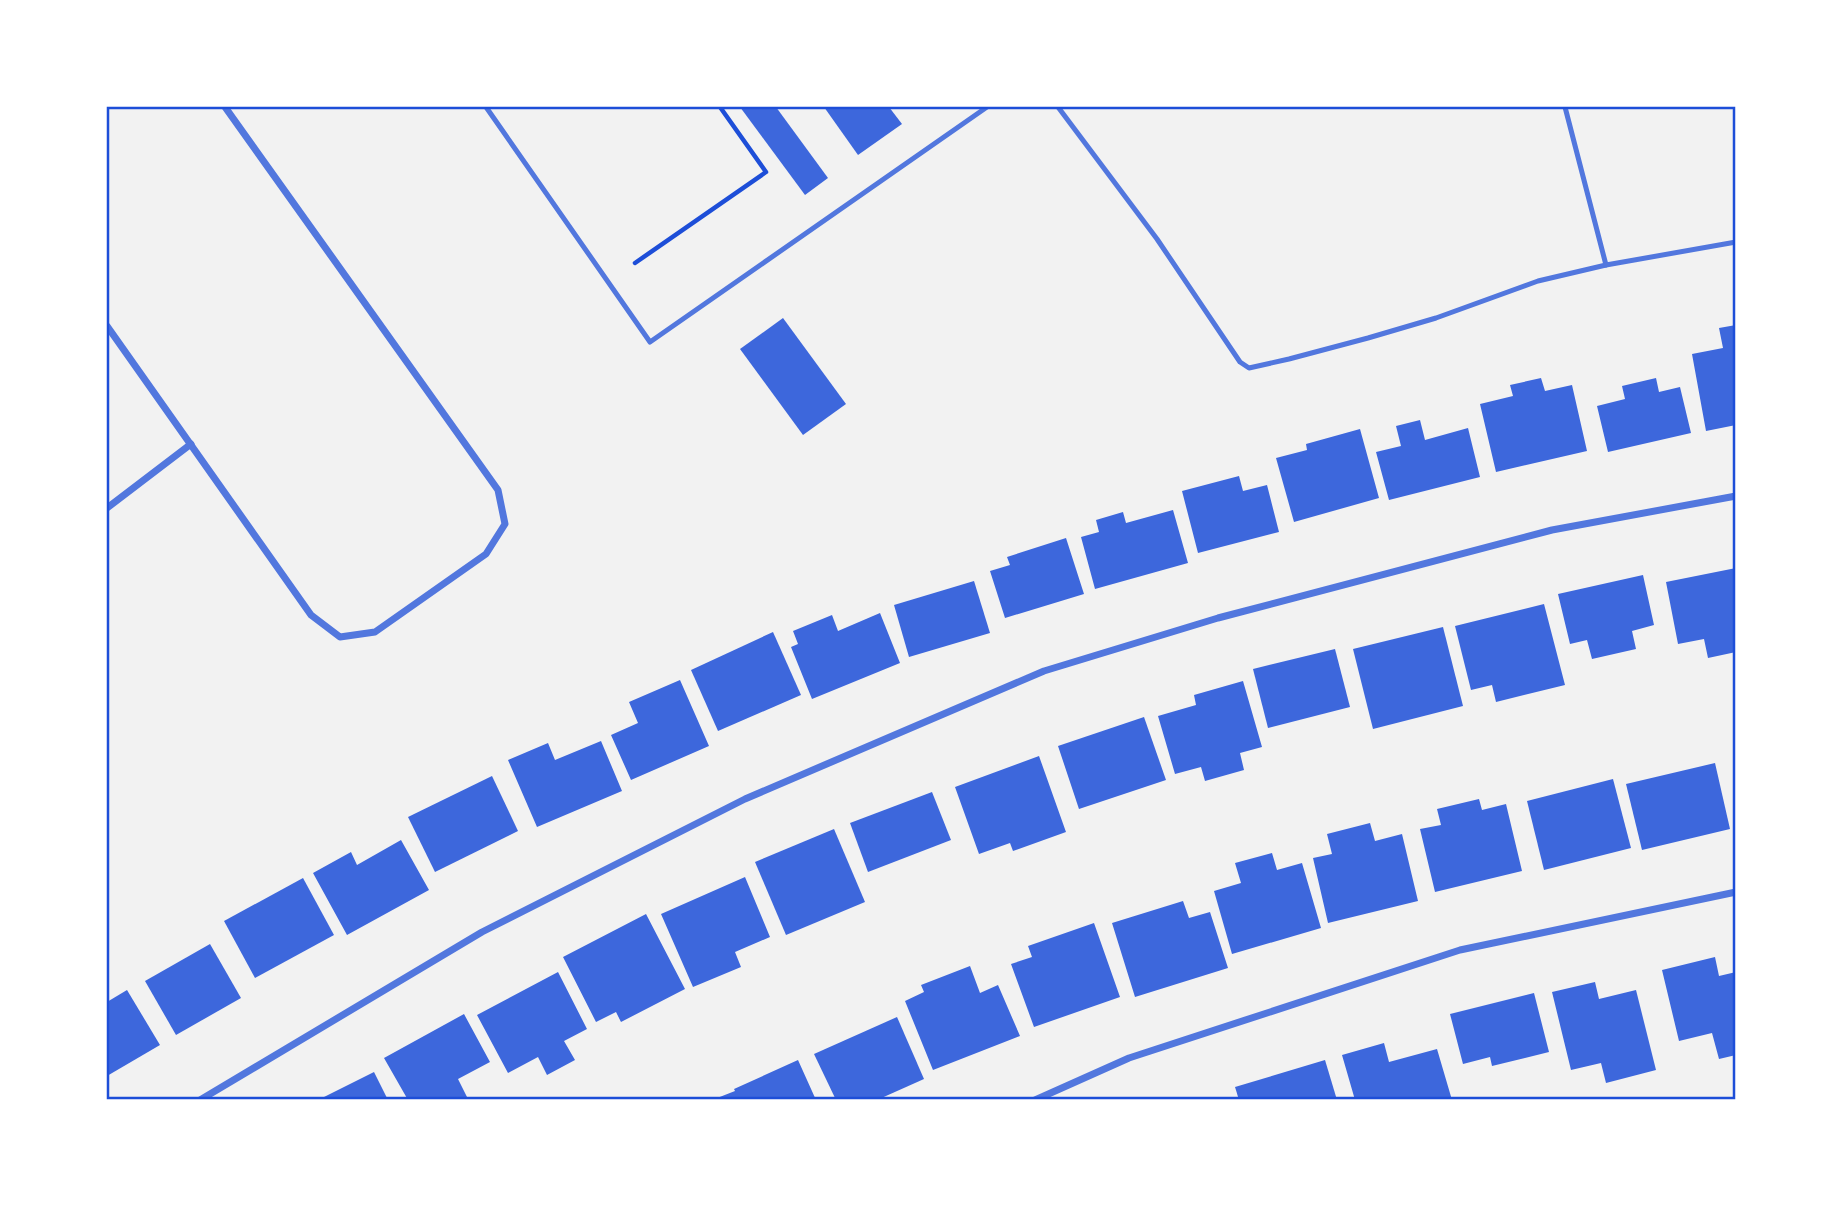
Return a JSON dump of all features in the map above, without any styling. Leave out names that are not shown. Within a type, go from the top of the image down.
[{"type":"street","points":[[107,326],[311,615],[340,637],[375,632],[486,554],[505,524],[498,490],[225,107]]},
{"type":"street","points":[[107,508],[191,444]]},
{"type":"street","points":[[200,1100],[482,932],[745,799],[1044,671],[1218,618],[1552,530],[1736,496]]},
{"type":"street","points":[[1035,1100],[1129,1058],[1460,950],[1736,892]]},
{"type":"lane","points":[[486,107],[650,342],[987,107]]},
{"type":"lane","points":[[1058,107],[1157,239],[1240,362],[1249,368],[1436,318],[1538,281],[1606,265],[1736,242]]},
{"type":"lane","points":[[1565,107],[1606,265]]},
{"type":"path","points":[[635,263],[766,172],[720,107]]},
{"type":"building","points":[[740,107],[776,107],[828,178],[805,195]]},
{"type":"building","points":[[824,107],[889,107],[902,124],[858,155]]},
{"type":"building","points":[[783,318],[846,404],[803,435],[740,349]]},
{"type":"building","points":[[1736,325],[1736,425],[1706,431],[1692,354],[1723,348],[1719,328]]},
{"type":"building","points":[[1541,378],[1545,391],[1572,385],[1587,451],[1496,472],[1480,404],[1513,396],[1510,385]]},
{"type":"building","points":[[1656,378],[1659,392],[1680,387],[1691,433],[1608,452],[1597,406],[1625,399],[1622,386]]},
{"type":"building","points":[[1420,420],[1425,440],[1468,428],[1480,477],[1389,500],[1376,452],[1401,446],[1396,426]]},
{"type":"building","points":[[1360,429],[1379,498],[1294,522],[1276,458],[1307,450],[1306,444]]},
{"type":"building","points":[[1239,476],[1243,491],[1267,485],[1279,532],[1198,553],[1182,491]]},
{"type":"building","points":[[1173,510],[1188,563],[1095,589],[1081,537],[1099,532],[1096,520],[1123,512],[1126,523]]},
{"type":"building","points":[[1066,538],[1084,594],[1005,618],[990,571],[1010,565],[1007,557]]},
{"type":"building","points":[[1736,568],[1736,652],[1708,658],[1704,639],[1678,644],[1666,582]]},
{"type":"building","points":[[1643,575],[1654,625],[1632,631],[1636,649],[1592,659],[1587,640],[1570,644],[1558,594]]},
{"type":"building","points":[[974,581],[990,633],[909,657],[894,605]]},
{"type":"building","points":[[1544,604],[1565,685],[1496,702],[1492,685],[1471,690],[1455,626]]},
{"type":"building","points":[[880,613],[900,663],[812,699],[791,647],[798,644],[793,631],[832,615],[838,631]]},
{"type":"building","points":[[1443,627],[1463,706],[1373,729],[1353,649]]},
{"type":"building","points":[[773,632],[801,695],[718,731],[691,670]]},
{"type":"building","points":[[1335,649],[1350,707],[1268,728],[1253,669]]},
{"type":"building","points":[[680,680],[709,746],[631,780],[611,735],[638,723],[629,702]]},
{"type":"building","points":[[1243,681],[1262,747],[1240,753],[1244,770],[1205,781],[1201,767],[1175,774],[1158,716],[1196,705],[1194,695]]},
{"type":"building","points":[[1144,717],[1166,780],[1079,809],[1058,746]]},
{"type":"building","points":[[601,741],[622,791],[537,827],[508,760],[548,743],[555,760]]},
{"type":"building","points":[[1039,756],[1066,832],[1013,851],[1010,843],[979,854],[955,787]]},
{"type":"building","points":[[1715,763],[1730,829],[1642,850],[1626,784]]},
{"type":"building","points":[[492,776],[518,831],[435,872],[408,817]]},
{"type":"building","points":[[1613,779],[1631,848],[1544,870],[1527,801]]},
{"type":"building","points":[[932,792],[951,840],[868,872],[850,823]]},
{"type":"building","points":[[1479,799],[1482,810],[1506,804],[1522,871],[1435,892],[1420,829],[1441,825],[1437,809]]},
{"type":"building","points":[[1370,823],[1375,841],[1402,834],[1418,901],[1328,923],[1313,858],[1332,854],[1327,834]]},
{"type":"building","points":[[834,829],[865,902],[786,935],[755,862]]},
{"type":"building","points":[[401,840],[429,890],[347,935],[313,873],[351,852],[357,865]]},
{"type":"building","points":[[1272,853],[1277,870],[1302,863],[1321,928],[1232,954],[1214,891],[1241,883],[1235,863]]},
{"type":"building","points":[[745,877],[770,937],[735,952],[741,967],[693,987],[661,914]]},
{"type":"building","points":[[303,878],[334,935],[255,978],[224,921]]},
{"type":"building","points":[[1183,901],[1189,918],[1210,912],[1228,968],[1135,997],[1112,923]]},
{"type":"building","points":[[646,914],[685,989],[621,1022],[616,1012],[596,1022],[563,957]]},
{"type":"building","points":[[1094,923],[1120,997],[1034,1027],[1011,964],[1032,957],[1028,946]]},
{"type":"building","points":[[210,944],[241,998],[176,1035],[145,981]]},
{"type":"building","points":[[1715,957],[1719,976],[1736,972],[1736,1055],[1719,1059],[1712,1033],[1679,1041],[1662,970]]},
{"type":"building","points":[[970,966],[980,993],[998,985],[1020,1036],[933,1070],[905,1001],[924,992],[921,985]]},
{"type":"building","points":[[558,972],[587,1029],[564,1041],[575,1060],[547,1075],[538,1057],[508,1073],[477,1015]]},
{"type":"building","points":[[1595,982],[1599,999],[1636,990],[1656,1070],[1606,1083],[1601,1063],[1571,1070],[1552,992]]},
{"type":"building","points":[[127,990],[160,1045],[107,1076],[107,1002]]},
{"type":"building","points":[[1534,993],[1549,1052],[1492,1066],[1490,1057],[1463,1064],[1450,1014]]},
{"type":"building","points":[[464,1014],[490,1062],[458,1079],[467,1097],[462,1100],[408,1100],[384,1058]]},
{"type":"building","points":[[897,1017],[924,1079],[877,1100],[836,1100],[814,1054]]},
{"type":"building","points":[[1384,1043],[1389,1062],[1437,1049],[1452,1100],[1355,1100],[1342,1055]]},
{"type":"building","points":[[798,1060],[816,1100],[712,1100],[735,1091],[734,1089]]},
{"type":"building","points":[[1325,1060],[1337,1100],[1239,1100],[1235,1087]]},
{"type":"building","points":[[374,1072],[388,1100],[318,1100]]}]
